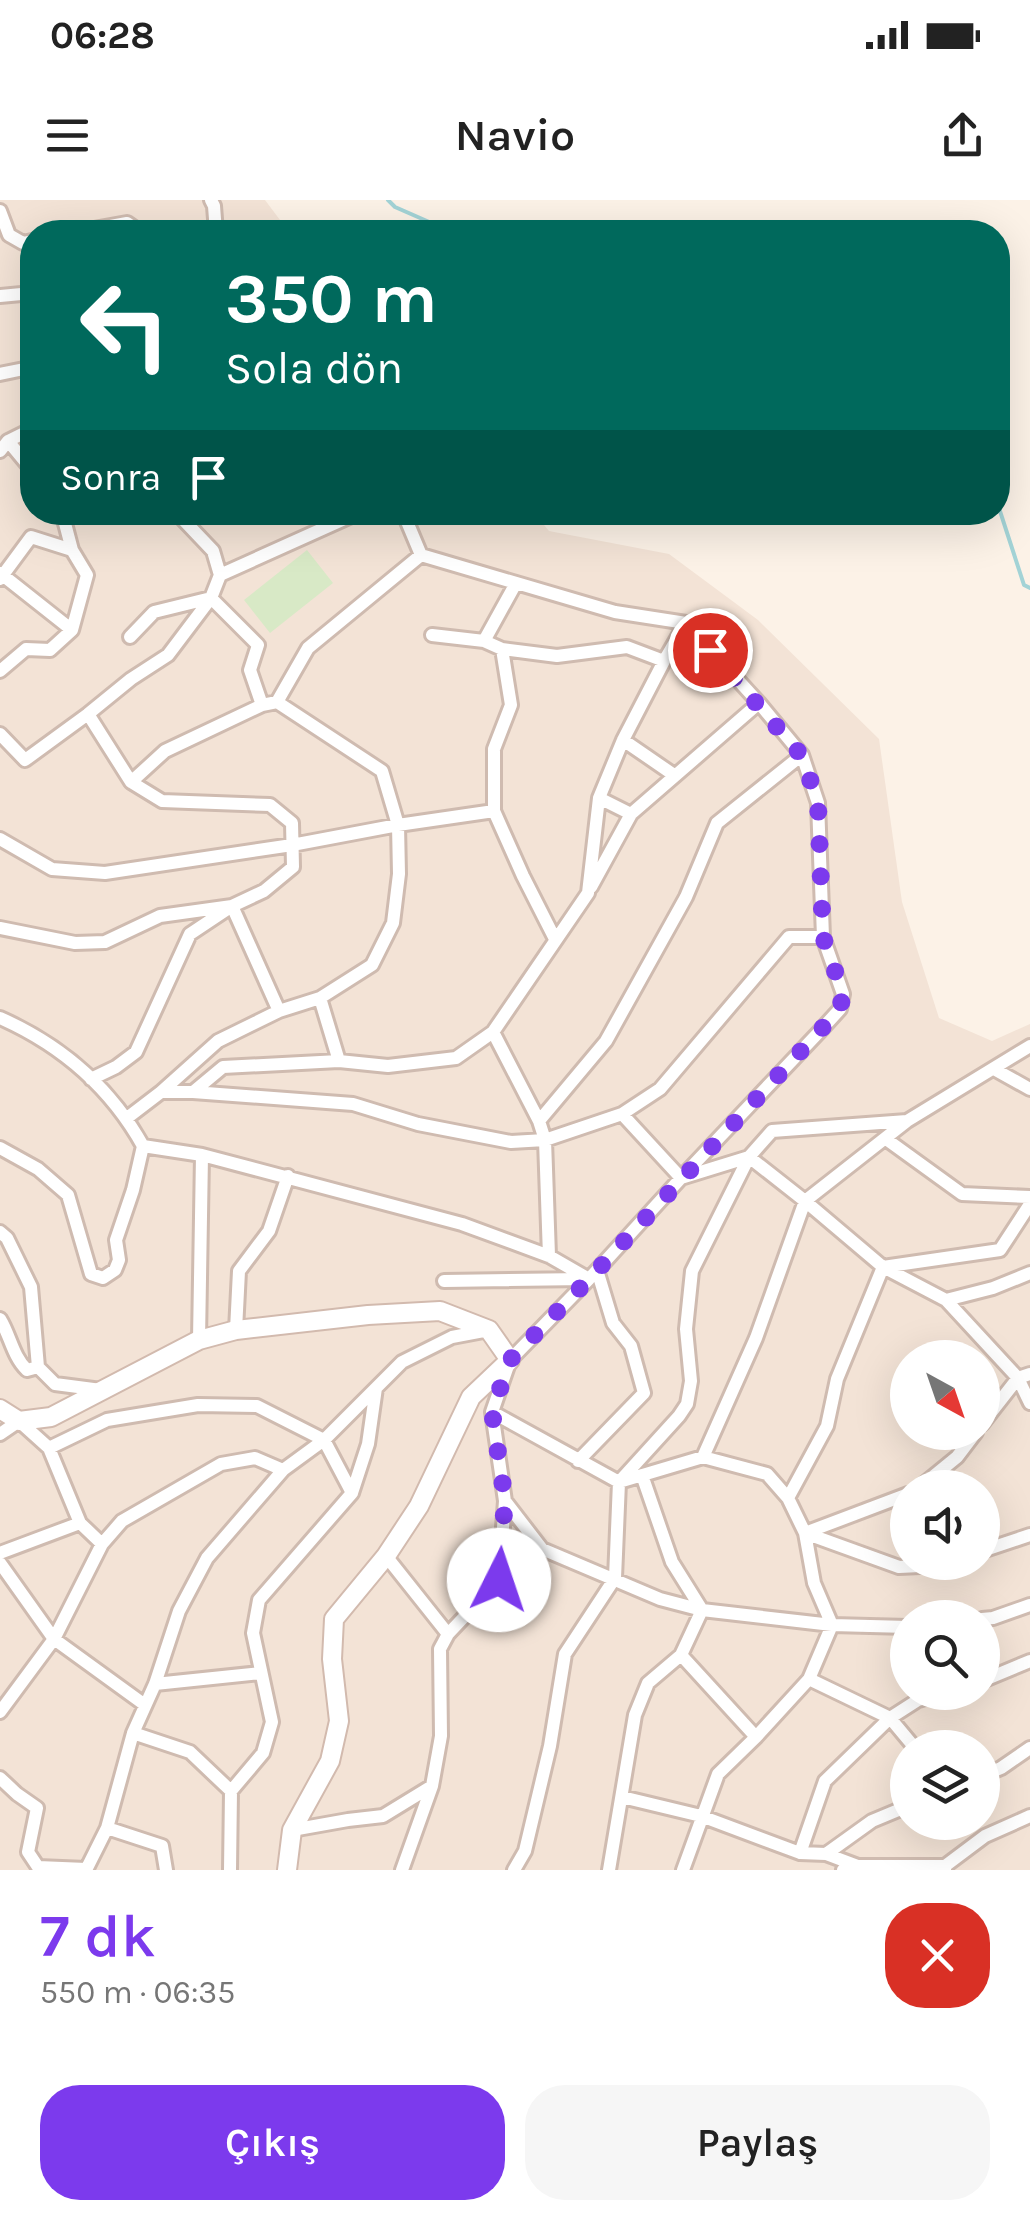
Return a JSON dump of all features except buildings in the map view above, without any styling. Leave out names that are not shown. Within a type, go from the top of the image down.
[{"type":"street","points":[[0,211],[9,235],[20,242]]},
{"type":"street","points":[[0,671],[26,649],[50,650],[72,630],[87,575],[72,550],[65,525]]},
{"type":"street","points":[[0,734],[25,760],[131,679],[168,656],[211,598],[220,575],[213,551],[188,525]]},
{"type":"street","points":[[220,575],[331,525]]},
{"type":"street","points":[[287,1870],[292,1830],[330,1761],[340,1722],[332,1660],[334,1620],[386,1556],[419,1506],[471,1397],[593,1275],[840,1009],[843,994],[823,937],[818,803],[802,756],[686,624],[616,612],[421,554],[409,525]]},
{"type":"street","points":[[72,550],[31,538],[1,576],[72,630]]},
{"type":"street","points":[[277,702],[308,648],[421,554]]},
{"type":"street","points":[[484,641],[516,583]]},
{"type":"street","points":[[130,638],[154,612],[211,598]]},
{"type":"street","points":[[211,598],[258,645],[250,670],[262,705]]},
{"type":"street","points":[[588,893],[599,798],[664,660],[686,624]]},
{"type":"street","points":[[432,636],[484,641],[502,649],[557,656],[628,647],[664,660]]},
{"type":"street","points":[[502,649],[512,705],[494,749],[494,811],[555,939]]},
{"type":"street","points":[[127,1118],[218,1041],[279,1011],[320,998],[372,965],[393,923],[399,874],[398,825],[382,771],[277,702],[262,705],[166,751],[131,782]]},
{"type":"street","points":[[193,1092],[223,1067],[339,1061],[388,1066],[456,1058],[493,1032],[588,893],[631,814],[758,703]]},
{"type":"street","points":[[88,714],[131,782],[162,801],[270,804],[292,822],[293,866],[264,891],[232,906],[190,934],[136,1052],[90,1079]]},
{"type":"street","points":[[624,740],[674,774]]},
{"type":"street","points":[[539,1121],[606,1041],[686,897],[716,823],[802,756]]},
{"type":"street","points":[[599,798],[631,814]]},
{"type":"street","points":[[0,838],[52,869],[105,872],[494,811]]},
{"type":"street","points":[[0,928],[75,943],[105,942],[160,916],[232,906]]},
{"type":"street","points":[[232,906],[279,1011]]},
{"type":"street","points":[[160,1092],[353,1104],[418,1124],[511,1142],[544,1140],[622,1114],[660,1088],[789,938],[823,937]]},
{"type":"street","points":[[320,998],[339,1061]]},
{"type":"street","points":[[0,1018],[63,1053],[127,1118],[143,1146],[116,1240],[115,1270],[103,1278],[91,1274],[68,1195],[38,1169],[0,1148]]},
{"type":"street","points":[[493,1032],[539,1121],[544,1140],[550,1256]]},
{"type":"street","points":[[703,1457],[756,1338],[806,1201],[908,1120],[1030,1046]]},
{"type":"street","points":[[994,1070],[1030,1090]]},
{"type":"street","points":[[622,1114],[681,1178]]},
{"type":"street","points":[[514,1870],[525,1850],[550,1746],[565,1654],[615,1578],[619,1482],[687,1404],[690,1381],[686,1329],[692,1271],[750,1158],[772,1130],[908,1120]]},
{"type":"street","points":[[883,1267],[1000,1250],[1030,1201],[962,1194],[886,1139]]},
{"type":"street","points":[[143,1146],[202,1155],[288,1176],[462,1224],[593,1275],[613,1323],[631,1346],[644,1393],[578,1461]]},
{"type":"street","points":[[199,1340],[202,1155]]},
{"type":"street","points":[[681,1178],[750,1158]]},
{"type":"street","points":[[750,1158],[883,1267],[946,1300],[1024,1376],[1030,1403]]},
{"type":"street","points":[[236,1330],[239,1271],[269,1232],[288,1176]]},
{"type":"street","points":[[0,1232],[7,1238],[30,1287],[38,1367],[54,1384],[101,1390]]},
{"type":"street","points":[[788,1498],[826,1426],[836,1379],[883,1267]]},
{"type":"street","points":[[946,1300],[1030,1273]]},
{"type":"street","points":[[444,1282],[593,1275]]},
{"type":"street","points":[[0,1434],[19,1421],[50,1417],[199,1340],[236,1330],[440,1311],[489,1330],[510,1360]]},
{"type":"street","points":[[0,1319],[20,1364],[27,1370],[38,1367]]},
{"type":"street","points":[[0,1778],[37,1808],[28,1852],[38,1868],[86,1869],[107,1828],[133,1733],[178,1611],[207,1558],[283,1470],[324,1440],[402,1362],[452,1337],[489,1330]]},
{"type":"street","points":[[402,1870],[432,1786],[441,1736],[440,1649],[448,1634],[499,1580],[505,1500],[492,1412],[510,1360]]},
{"type":"street","points":[[1000,1403],[1024,1376]]},
{"type":"street","points":[[230,1870],[230,1791],[263,1753],[272,1722],[253,1633],[259,1600],[352,1493],[368,1444],[376,1388]]},
{"type":"street","points":[[49,1448],[107,1420],[198,1405],[257,1406],[324,1440],[352,1493]]},
{"type":"street","points":[[0,1408],[49,1448],[80,1522],[102,1544]]},
{"type":"street","points":[[492,1412],[619,1482],[703,1457],[767,1474],[788,1498],[806,1532],[814,1583],[832,1624],[809,1679],[718,1774],[683,1870]]},
{"type":"street","points":[[941,1470],[962,1450]]},
{"type":"street","points":[[2,1706],[54,1639],[102,1544],[122,1522],[221,1464],[255,1458],[283,1470]]},
{"type":"street","points":[[642,1475],[672,1562],[702,1610]]},
{"type":"street","points":[[505,1500],[542,1549],[660,1599],[702,1610],[890,1626]]},
{"type":"street","points":[[806,1532],[890,1501]]},
{"type":"street","points":[[0,1553],[80,1522]]},
{"type":"street","points":[[806,1532],[890,1564]]},
{"type":"street","points":[[1000,1545],[1030,1535]]},
{"type":"street","points":[[386,1556],[448,1634]]},
{"type":"street","points":[[0,1564],[54,1639],[145,1706]]},
{"type":"street","points":[[1000,1613],[1030,1604]]},
{"type":"street","points":[[609,1870],[635,1715],[648,1684],[680,1656],[702,1610]]},
{"type":"street","points":[[680,1656],[756,1737]]},
{"type":"street","points":[[1000,1674],[1030,1661]]},
{"type":"street","points":[[154,1684],[260,1673]]},
{"type":"street","points":[[809,1679],[890,1718],[900,1730]]},
{"type":"street","points":[[800,1853],[825,1781],[902,1710]]},
{"type":"street","points":[[133,1733],[190,1752],[230,1791]]},
{"type":"street","points":[[1000,1768],[1030,1748]]},
{"type":"street","points":[[292,1830],[384,1816],[432,1786]]},
{"type":"street","points":[[622,1796],[701,1816],[800,1853],[826,1854],[857,1868]]},
{"type":"street","points":[[826,1854],[872,1821],[890,1814]]},
{"type":"street","points":[[1000,1829],[1030,1816]]},
{"type":"street","points":[[107,1828],[162,1846],[166,1870]]},
{"type":"street","points":[[843,1870],[945,1868],[980,1840]]},
{"type":"shaded area","points":[[0,200],[265,200],[280,220],[20,220],[20,525],[544,525],[549,531],[669,554],[758,620],[879,739],[902,902],[939,1018],[992,1041],[1030,1024],[1030,1870],[0,1870]]},
{"type":"green space","points":[[307,550],[333,583],[270,633],[244,600]]},
{"type":"waterway","points":[[388,200],[425,220]]},
{"type":"waterway","points":[[1004,525],[1024,585],[1030,588]]},
{"type":"route","points":[[499,1580],[505,1500],[492,1412],[510,1360],[840,1009],[843,994],[823,937],[818,803],[802,756],[710,650]]}]
